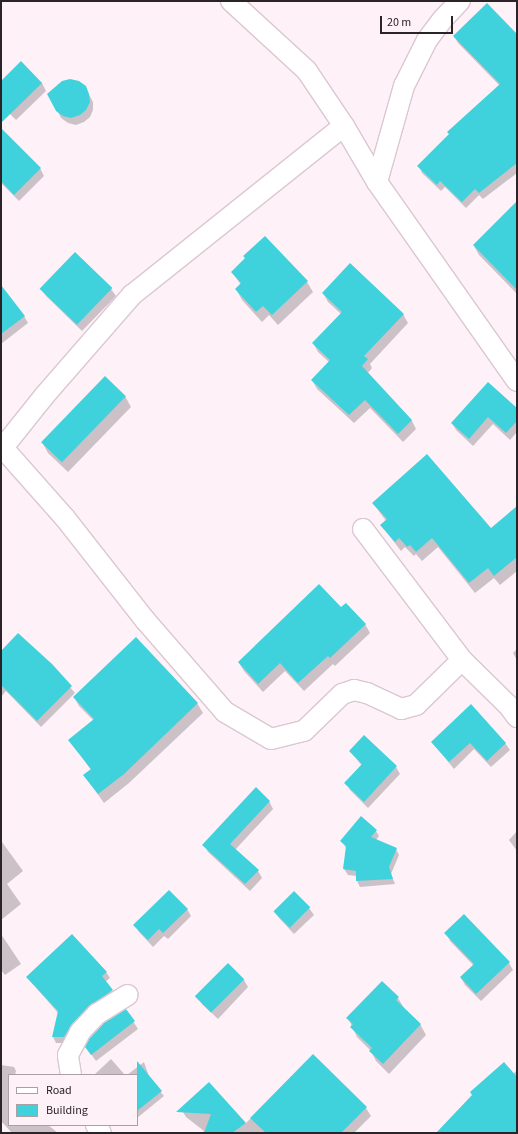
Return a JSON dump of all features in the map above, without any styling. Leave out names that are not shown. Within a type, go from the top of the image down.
[{"type":"street","points":[[231,1],[307,72],[344,126],[377,182],[517,381]]},
{"type":"street","points":[[377,182],[404,86],[427,40],[443,19],[460,1]]},
{"type":"street","points":[[344,126],[132,295],[45,395],[2,449],[65,518],[145,620],[225,712],[271,739],[304,731],[342,694],[354,690],[367,693],[401,709],[416,705],[462,660]]},
{"type":"street","points":[[363,529],[462,660],[508,705],[517,717]]},
{"type":"street","points":[[71,1074],[68,1054],[80,1032],[96,1014],[127,994]]},
{"type":"building","points":[[487,3],[517,34],[517,163],[479,193],[475,189],[462,202],[440,181],[437,185],[417,166],[449,134],[447,132],[500,84],[453,36]]},
{"type":"building","points":[[21,61],[42,83],[1,123],[1,81]]},
{"type":"building","points":[[70,79],[79,81],[86,86],[90,102],[86,110],[80,115],[71,118],[63,116],[56,111],[47,94],[62,81]]},
{"type":"building","points":[[1,128],[41,168],[14,195],[1,181]]},
{"type":"building","points":[[517,201],[517,290],[473,245]]},
{"type":"building","points":[[265,236],[308,281],[272,315],[263,306],[256,312],[235,289],[241,283],[231,272],[245,258],[243,256]]},
{"type":"building","points":[[75,252],[112,288],[77,325],[40,289]]},
{"type":"building","points":[[350,263],[404,314],[364,356],[368,359],[362,366],[412,420],[398,434],[365,400],[349,415],[311,380],[330,360],[312,343],[342,312],[322,293]]},
{"type":"building","points":[[1,285],[25,316],[1,334]]},
{"type":"building","points":[[105,376],[126,396],[62,462],[41,442]]},
{"type":"building","points":[[488,382],[517,408],[517,421],[506,433],[488,417],[469,439],[451,423]]},
{"type":"building","points":[[427,454],[491,528],[517,506],[517,557],[494,576],[488,568],[469,583],[432,538],[416,552],[410,545],[407,547],[399,538],[395,542],[380,525],[387,519],[372,503]]},
{"type":"building","points":[[319,584],[341,607],[346,603],[366,624],[330,658],[328,656],[298,683],[280,663],[258,684],[238,662]]},
{"type":"building","points":[[18,633],[52,664],[72,686],[37,721],[1,685],[1,651]]},
{"type":"building","points":[[136,637],[198,703],[124,774],[98,794],[83,775],[91,769],[68,740],[94,719],[73,697]]},
{"type":"building","points":[[471,704],[506,743],[487,761],[470,743],[449,762],[431,742]]},
{"type":"building","points":[[364,735],[397,766],[364,802],[344,783],[362,764],[349,751]]},
{"type":"building","points":[[256,787],[270,801],[230,844],[259,870],[245,884],[202,845]]},
{"type":"building","points":[[361,816],[377,830],[371,837],[397,848],[389,867],[393,879],[356,881],[356,871],[343,869],[346,846],[340,841]]},
{"type":"building","points":[[169,890],[188,909],[163,933],[159,929],[148,940],[133,925]]},
{"type":"building","points":[[294,891],[310,907],[290,928],[273,912]]},
{"type":"building","points":[[464,914],[510,962],[476,994],[460,977],[474,964],[444,933]]},
{"type":"building","points":[[72,934],[107,972],[102,976],[113,990],[89,1006],[72,1024],[64,1037],[52,1037],[58,1011],[26,977]]},
{"type":"building","points":[[228,963],[244,979],[211,1012],[195,996]]},
{"type":"building","points":[[382,981],[399,997],[396,1000],[421,1024],[383,1064],[369,1051],[372,1048],[350,1027],[353,1024],[346,1018]]},
{"type":"building","points":[[126,1009],[135,1021],[91,1055],[85,1047],[89,1039],[104,1023]]},
{"type":"building","points":[[313,1054],[367,1107],[341,1133],[266,1133],[250,1118]]},
{"type":"building","points":[[137,1061],[162,1091],[138,1110],[138,1074]]},
{"type":"building","points":[[504,1062],[517,1077],[517,1133],[436,1133],[472,1095],[470,1092]]},
{"type":"building","points":[[209,1082],[246,1123],[232,1133],[204,1133],[211,1114],[176,1112]]}]
